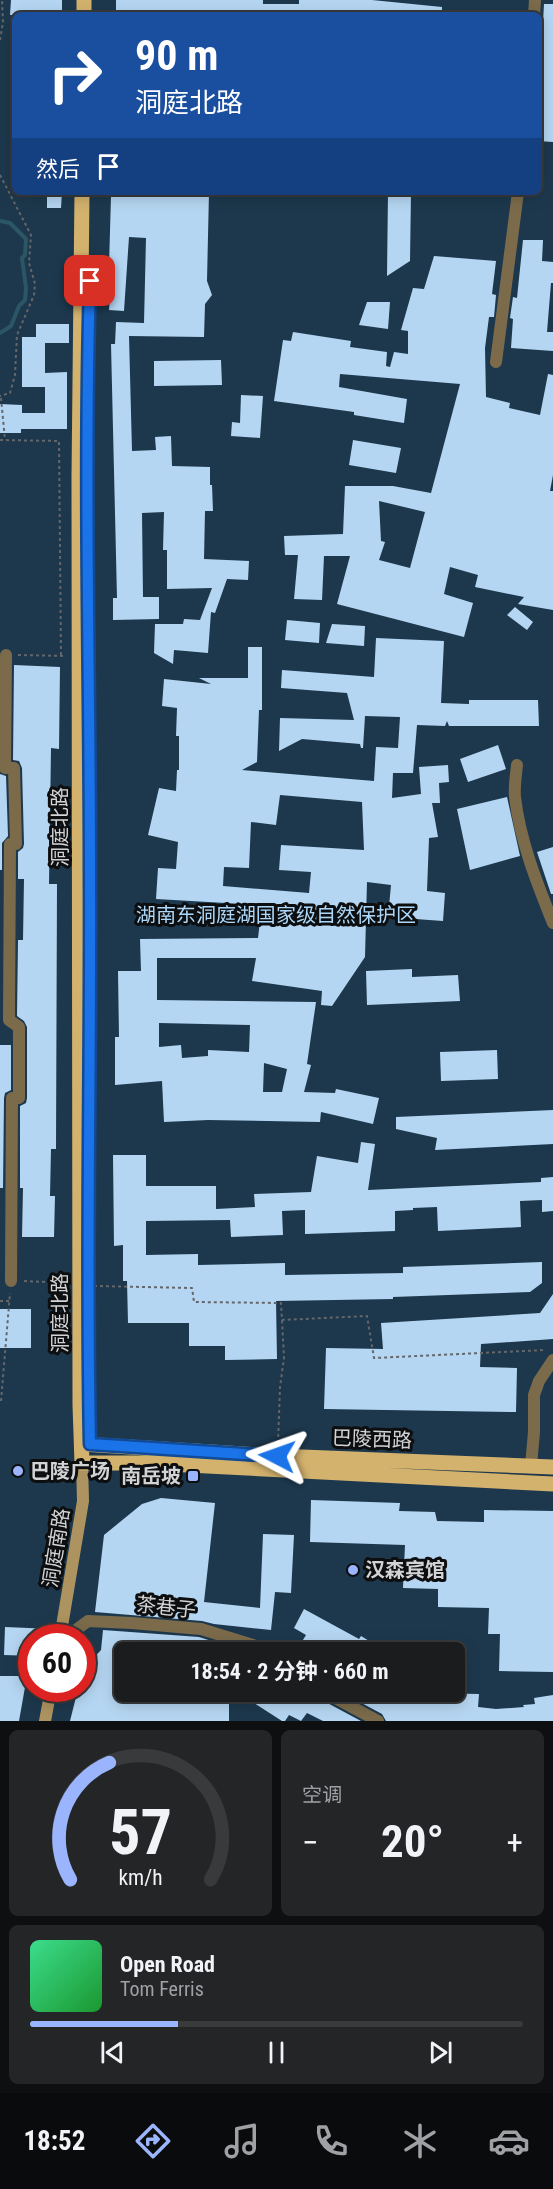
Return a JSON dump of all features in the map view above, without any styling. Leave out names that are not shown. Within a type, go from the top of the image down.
[{"type":"main road","name":"洞庭北路","points":[[82,195],[79,465],[86,1462]]},
{"type":"main road","name":"洞庭北路","points":[[85,1285],[90,858],[87,478],[92,195]]},
{"type":"main road","name":"巴陵西路","points":[[86,1444],[277,1456],[553,1467]]},
{"type":"main road","name":"巴陵西路","points":[[86,1462],[149,1463],[553,1484]]},
{"type":"main road","name":"洞庭南路","points":[[62,1624],[83,1501],[86,1462]]},
{"type":"main road","points":[[45,1721],[49,1702]]},
{"type":"street","points":[[496,362],[519,195]]},
{"type":"street","points":[[6,655],[5,768],[14,768],[16,844],[10,844],[9,1020],[19,1027],[19,1098],[12,1098],[11,1281]]},
{"type":"street","points":[[517,765],[515,796],[522,830],[531,867],[553,923]]},
{"type":"street","points":[[531,1466],[534,1395],[539,1381],[553,1360]]},
{"type":"street","name":"茶巷子","points":[[84,1624],[88,1621],[201,1629],[243,1642]]},
{"type":"street","points":[[343,1702],[378,1721]]},
{"type":"path","points":[[0,40],[3,22],[2,0]]},
{"type":"path","points":[[0,175],[31,235],[29,263],[34,284],[34,295],[17,335],[15,375],[10,393],[1,396],[5,440]]},
{"type":"path","points":[[0,440],[59,441],[61,656]]},
{"type":"path","points":[[6,655],[80,656]]},
{"type":"path","points":[[1,1401],[11,1281],[192,1288],[194,1302],[281,1303],[284,1358],[280,1387],[277,1456]]},
{"type":"path","points":[[0,1301],[10,1301]]},
{"type":"path","points":[[282,1320],[367,1316],[374,1358],[553,1350]]},
{"type":"green space","name":"湖南东洞庭湖国家级自然保护区","points":[[0,0],[553,0],[553,1721],[0,1721]]},
{"type":"building","points":[[11,0],[62,0],[62,12],[12,12],[10,15]]},
{"type":"building","points":[[116,0],[263,0],[263,4],[299,4],[299,0],[372,0],[442,7],[442,12],[116,12]]},
{"type":"building","points":[[544,4],[553,4],[553,142],[542,141]]},
{"type":"building","points":[[47,195],[62,195],[61,208],[47,208]]},
{"type":"building","points":[[146,195],[209,195],[207,281],[212,295],[205,304],[204,337],[129,336],[132,451],[156,450],[155,437],[171,436],[172,466],[210,467],[213,511],[205,511],[204,559],[249,561],[248,580],[227,579],[215,613],[211,612],[208,653],[174,650],[173,664],[154,653],[155,624],[183,624],[184,619],[200,620],[212,588],[167,589],[167,550],[163,550],[164,512],[142,513],[143,597],[159,597],[159,619],[113,620],[113,598],[117,598],[111,344],[115,344],[116,322],[144,323],[146,238],[129,237],[124,311],[109,310],[112,267],[109,267],[111,196],[146,197]]},
{"type":"building","points":[[388,195],[411,195],[410,261],[387,276]]},
{"type":"building","points":[[523,240],[543,240],[542,261],[553,262],[547,332],[553,332],[553,351],[511,348],[513,319],[510,318],[513,297],[517,298]]},
{"type":"building","points":[[434,256],[496,261],[492,294],[496,295],[494,317],[489,317],[485,348],[486,397],[510,403],[509,408],[540,415],[548,374],[553,375],[553,475],[550,491],[553,491],[553,610],[518,604],[524,597],[475,587],[478,575],[450,567],[444,594],[473,603],[464,637],[337,604],[350,556],[324,556],[322,600],[294,599],[298,555],[285,555],[284,536],[343,534],[345,486],[393,486],[431,493],[460,384],[340,374],[339,387],[407,399],[404,423],[354,415],[354,412],[274,401],[283,340],[291,341],[293,332],[351,341],[350,347],[387,352],[386,366],[390,367],[394,352],[408,354],[408,331],[401,330],[413,288],[424,289]],"holes":[[[379,501],[425,512],[410,568],[379,560],[385,542],[381,541]]]},
{"type":"building","points":[[367,302],[390,302],[388,329],[359,325]]},
{"type":"building","points":[[36,324],[69,324],[69,343],[45,343],[45,373],[67,372],[67,429],[21,429],[21,433],[0,433],[0,404],[22,405],[22,413],[45,413],[45,387],[22,387],[22,337],[36,337]]},
{"type":"building","points":[[221,360],[222,385],[154,386],[154,361]]},
{"type":"building","points":[[241,395],[263,396],[260,438],[231,436],[232,422],[240,423]]},
{"type":"building","points":[[353,440],[401,448],[396,473],[349,465]]},
{"type":"building","points":[[515,607],[533,622],[527,630],[507,615]]},
{"type":"building","points":[[287,620],[320,623],[319,643],[285,640]]},
{"type":"building","points":[[332,624],[365,626],[364,646],[326,643]]},
{"type":"building","points":[[376,638],[444,641],[441,703],[469,704],[469,700],[538,700],[539,726],[449,726],[447,721],[445,726],[417,725],[413,773],[393,773],[392,798],[421,794],[419,767],[448,765],[449,782],[439,783],[440,803],[432,803],[438,837],[429,838],[427,891],[445,893],[443,921],[388,917],[391,885],[367,882],[365,957],[332,1006],[321,1005],[322,991],[252,981],[256,958],[157,958],[157,1000],[316,1002],[307,1064],[311,1065],[304,1092],[335,1093],[336,1089],[379,1098],[373,1124],[321,1112],[320,1122],[208,1120],[164,1122],[162,1081],[115,1085],[115,1037],[119,1037],[118,971],[141,971],[140,939],[258,938],[262,905],[156,899],[158,868],[176,869],[178,842],[148,835],[159,788],[176,791],[177,770],[179,770],[179,736],[176,736],[177,708],[162,706],[164,679],[211,684],[199,678],[248,678],[248,647],[262,647],[262,710],[259,710],[257,762],[242,770],[374,781],[376,747],[398,748],[400,717],[365,716],[363,748],[360,744],[302,739],[279,751],[280,718],[354,720],[347,693],[281,688],[282,670],[374,677]],"holes":[[[280,795],[362,802],[364,850],[281,845],[279,870],[311,872],[309,893],[223,886],[224,867],[249,868],[251,822],[276,825]],[[159,1023],[250,1025],[249,1052],[208,1050],[208,1056],[182,1058],[181,1045],[159,1047]],[[264,1063],[287,1069],[282,1092],[263,1092]]]},
{"type":"building","points":[[14,665],[60,667],[59,749],[51,748],[49,884],[57,884],[56,1149],[51,1149],[50,1196],[55,1196],[54,1237],[22,1237],[20,1106],[26,1103],[27,1098],[27,1027],[24,1021],[17,1016],[18,940],[23,940],[24,879],[18,879],[18,852],[24,844],[22,768],[19,761],[13,760]]},
{"type":"building","points":[[498,745],[506,769],[468,782],[460,759]]},
{"type":"building","points":[[0,774],[6,776],[8,836],[2,843],[2,870],[0,870]]},
{"type":"building","points":[[507,797],[520,856],[470,870],[457,809]]},
{"type":"building","points":[[553,847],[553,894],[551,894],[537,852]]},
{"type":"building","points":[[412,969],[412,977],[458,975],[460,1001],[367,1005],[366,971]]},
{"type":"building","points":[[0,1045],[11,1045],[11,1090],[5,1093],[4,1098],[3,1188],[0,1188]]},
{"type":"building","points":[[497,1050],[498,1079],[441,1081],[440,1052]]},
{"type":"building","points":[[553,1110],[553,1144],[435,1150],[437,1138],[396,1129],[396,1117]]},
{"type":"building","points":[[361,1142],[375,1144],[368,1190],[541,1182],[541,1178],[553,1177],[553,1211],[542,1212],[542,1200],[520,1201],[521,1227],[438,1231],[437,1207],[413,1208],[413,1210],[395,1211],[395,1231],[305,1234],[305,1210],[282,1211],[283,1235],[231,1237],[230,1220],[146,1221],[146,1255],[198,1254],[198,1265],[285,1263],[285,1275],[403,1273],[403,1267],[542,1262],[542,1283],[530,1292],[393,1297],[393,1299],[276,1301],[277,1359],[225,1360],[225,1346],[189,1346],[189,1323],[128,1323],[127,1281],[123,1281],[123,1245],[114,1246],[113,1155],[146,1155],[146,1186],[216,1186],[216,1209],[255,1207],[254,1194],[311,1192],[317,1156],[358,1163]]},
{"type":"building","points":[[553,1294],[553,1339],[481,1344],[480,1367],[517,1368],[516,1412],[324,1409],[326,1348],[383,1349],[381,1323],[540,1313]]},
{"type":"building","points":[[0,1309],[31,1309],[31,1348],[0,1348]]},
{"type":"building","points":[[161,1498],[215,1503],[204,1602],[260,1608],[263,1534],[294,1535],[291,1593],[275,1592],[271,1630],[202,1621],[95,1612],[104,1535],[142,1504]]},
{"type":"building","points":[[311,1500],[400,1503],[399,1511],[435,1512],[437,1521],[484,1522],[484,1510],[553,1511],[553,1672],[499,1671],[500,1634],[488,1634],[489,1608],[438,1607],[438,1589],[403,1588],[405,1545],[310,1542]]},
{"type":"building","points":[[304,1609],[359,1639],[361,1636],[371,1642],[302,1642],[306,1635],[294,1628]]},
{"type":"building","points":[[5,1627],[18,1628],[18,1656],[4,1655]]},
{"type":"building","points":[[103,1630],[199,1637],[215,1642],[114,1642],[114,1702],[229,1702],[229,1721],[70,1721],[75,1702],[96,1702],[96,1655],[101,1650]]},
{"type":"building","points":[[0,1676],[18,1676],[18,1702],[22,1702],[19,1721],[0,1721]]},
{"type":"building","points":[[465,1694],[479,1694],[478,1707],[496,1709],[524,1707],[523,1705],[535,1704],[534,1698],[553,1695],[553,1721],[386,1721],[382,1714],[360,1702],[465,1702]]},
{"type":"building","points":[[253,1702],[326,1702],[361,1721],[323,1721],[307,1713],[301,1721],[289,1715],[285,1721]]},
{"type":"waterway","points":[[0,221],[10,223],[26,239],[25,255],[22,258],[26,288],[25,300],[19,306],[11,326],[0,333]]},
{"type":"place","name":"巴陵广场","points":[[18,1471]]},
{"type":"place","name":"南岳坡","points":[[193,1476]]},
{"type":"place","name":"汉森宾馆","points":[[353,1570]]},
{"type":"route","points":[[90,281],[87,478],[90,1444],[277,1456]]}]
